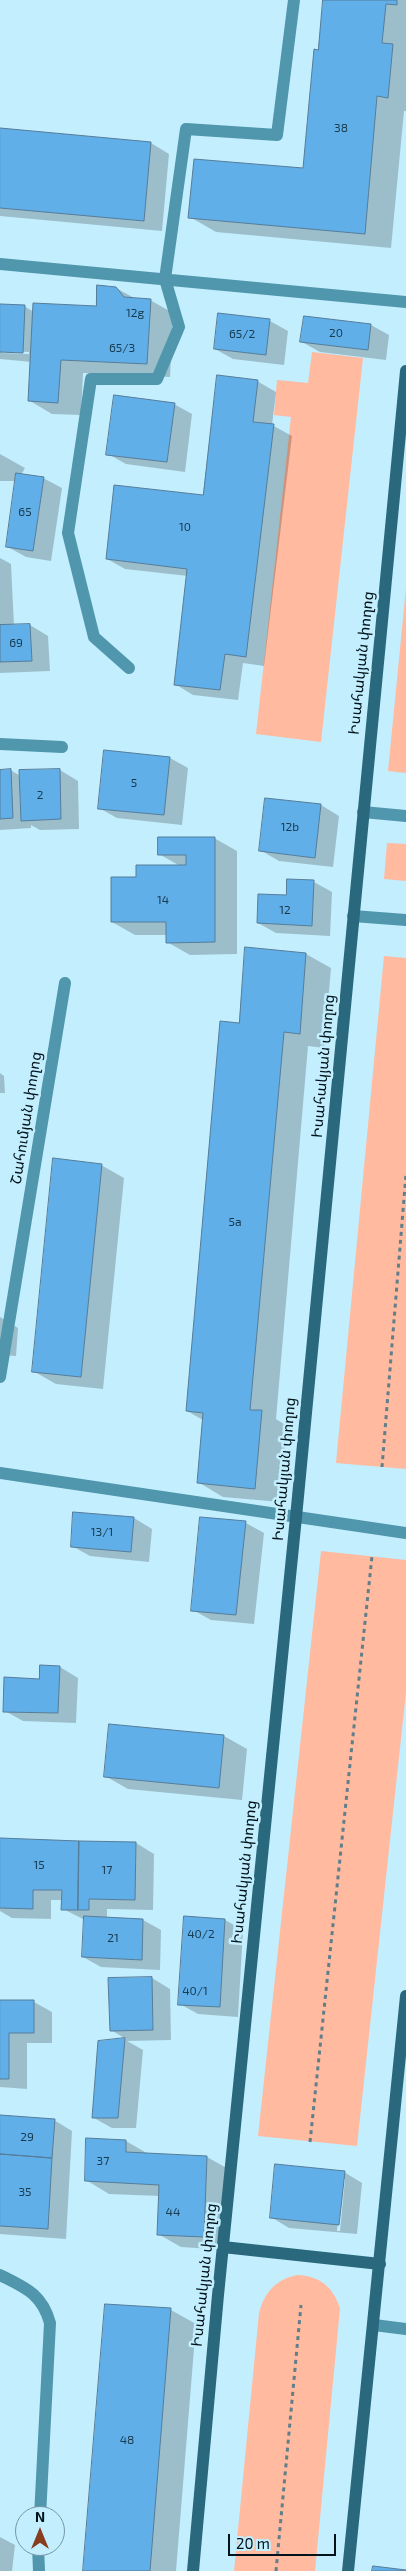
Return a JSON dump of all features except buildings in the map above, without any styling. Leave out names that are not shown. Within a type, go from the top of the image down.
[{"type":"street","points":[[129,668],[94,637],[68,533],[91,379],[157,379],[179,327],[165,279],[186,129],[277,135],[294,0]]},
{"type":"street","points":[[0,264],[406,302]]},
{"type":"street","name":"Իսահակյան փողոց","points":[[193,2571],[406,371]]},
{"type":"street","points":[[0,744],[62,747]]},
{"type":"street","points":[[363,812],[406,816]]},
{"type":"street","points":[[353,916],[406,920]]},
{"type":"street","name":"Շահումյան փողոց","points":[[0,1377],[65,983]]},
{"type":"street","points":[[0,1473],[406,1533]]},
{"type":"street","points":[[348,2571],[406,1996]]},
{"type":"street","points":[[223,2247],[380,2264]]},
{"type":"street","points":[[0,2275],[39,2297],[46,2308],[50,2323],[41,2506]]},
{"type":"street","points":[[374,2325],[406,2329]]},
{"type":"street","points":[[38,2556],[39,2571]]},
{"type":"path","points":[[382,1467],[406,1174]]},
{"type":"path","points":[[310,2142],[372,1556]]},
{"type":"path","points":[[276,2571],[301,2305]]},
{"type":"shaded area","points":[[312,352],[363,358],[321,742],[256,734],[291,417],[274,415],[277,380],[308,383]]},
{"type":"shaded area","points":[[406,588],[406,773],[388,771]]},
{"type":"shaded area","points":[[387,843],[406,844],[406,881],[384,879]]},
{"type":"shaded area","points":[[384,956],[406,958],[406,1469],[336,1463]]},
{"type":"shaded area","points":[[321,1551],[406,1560],[406,1692],[357,2146],[258,2136]]},
{"type":"shaded area","points":[[297,2275],[319,2280],[334,2294],[340,2308],[315,2571],[234,2571],[259,2313],[264,2299],[272,2288],[283,2280]]}]
